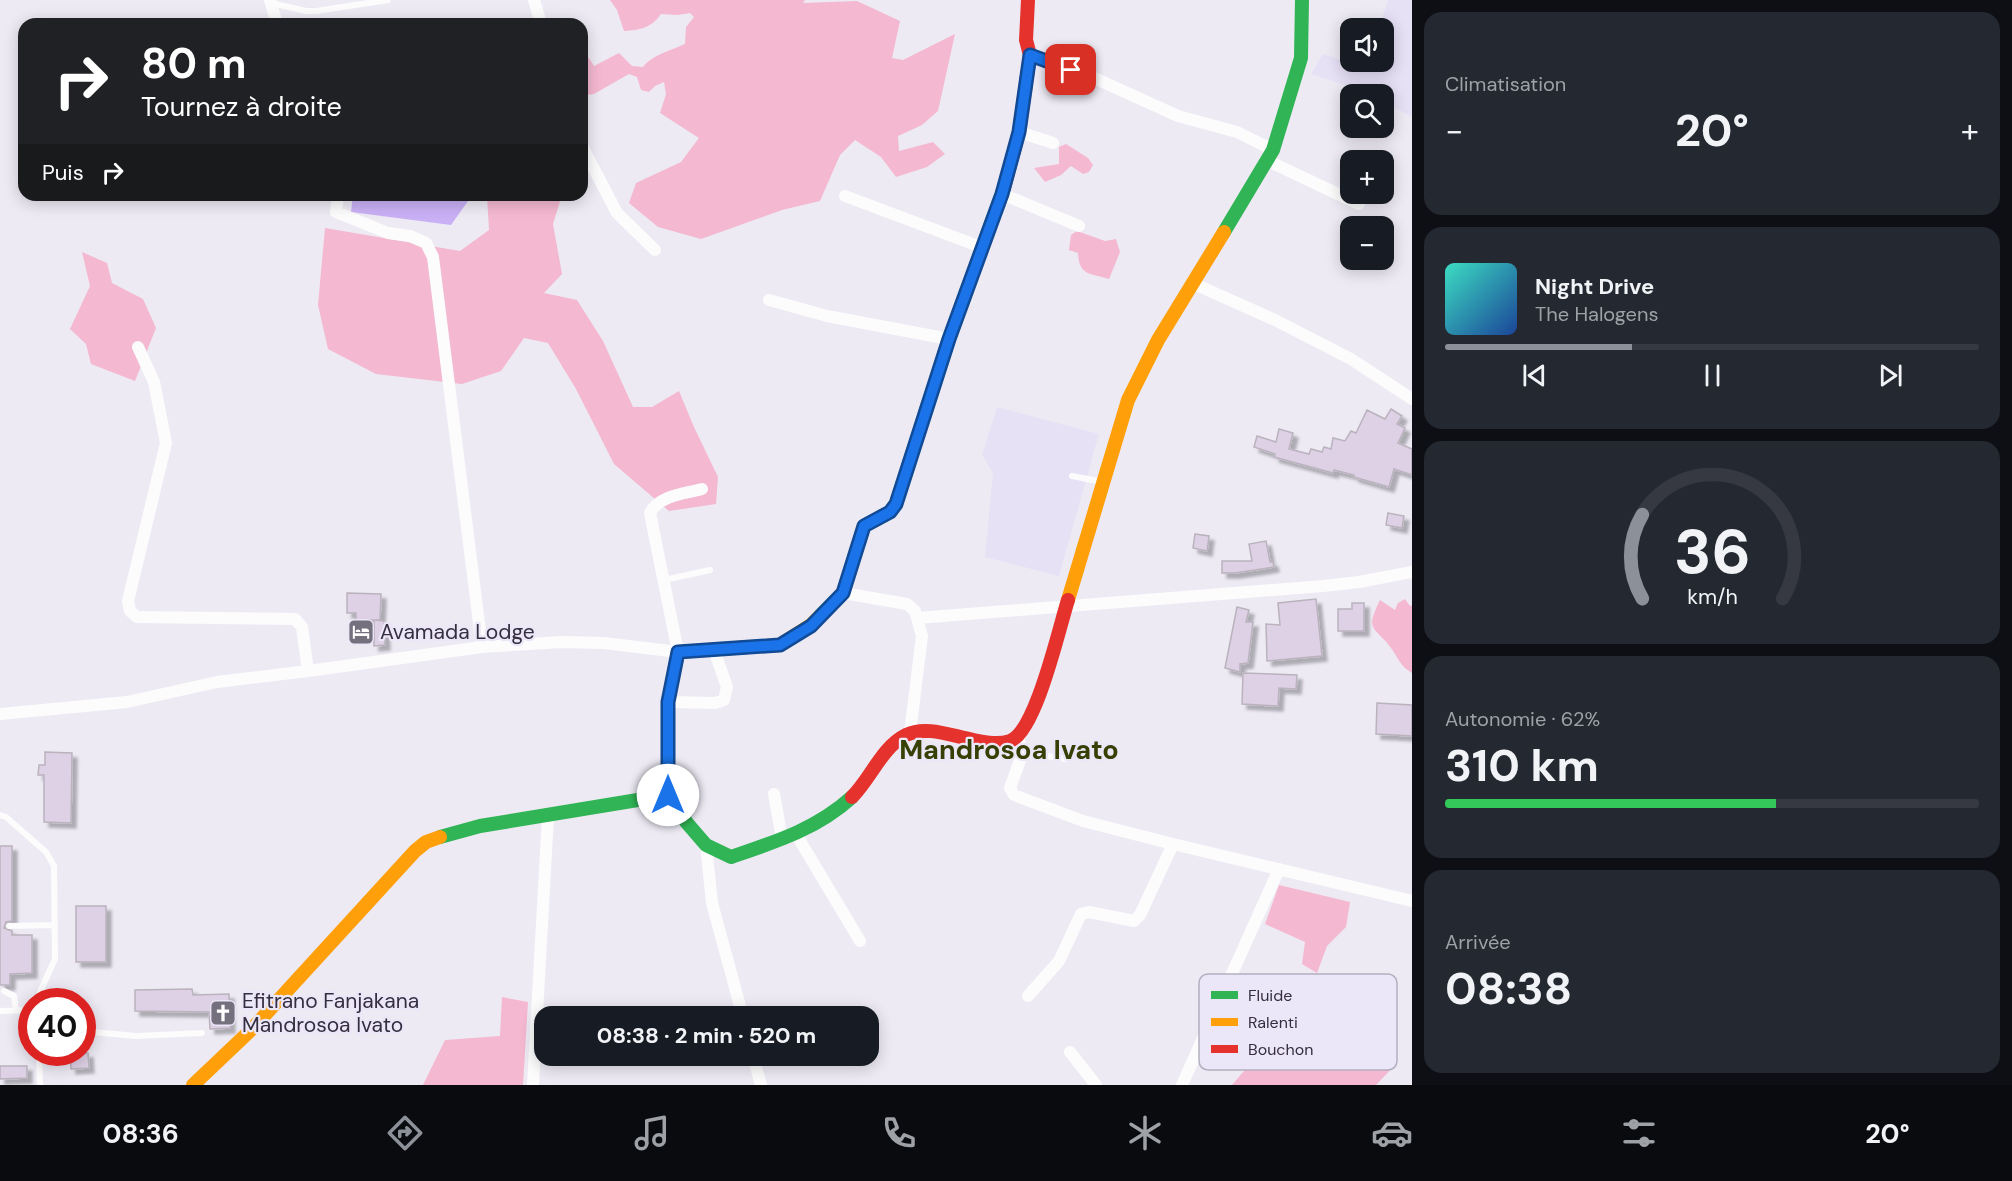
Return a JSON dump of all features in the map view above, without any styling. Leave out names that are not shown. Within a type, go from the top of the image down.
[{"type":"street","points":[[534,0],[539,18]]},
{"type":"street","points":[[0,714],[127,702],[217,682],[482,647],[561,642],[678,652],[780,645],[811,626],[843,593],[864,526],[890,512],[896,504],[949,339],[1002,194],[1019,132],[1030,55],[1026,40],[1028,0]]},
{"type":"street","points":[[702,489],[664,499],[652,507],[650,513],[678,652],[668,702],[668,795],[687,823],[706,845],[731,857],[796,834],[830,816],[858,792],[888,751],[910,733],[926,731],[1002,743],[1018,738],[1029,722],[1039,696],[1128,400],[1158,340],[1271,155],[1301,58],[1302,0]]},
{"type":"street","points":[[270,2],[275,18]]},
{"type":"street","points":[[1030,55],[1092,77],[1179,116],[1237,132],[1271,155],[1340,193]]},
{"type":"street","points":[[1019,132],[1053,142]]},
{"type":"street","points":[[588,157],[617,213],[655,250]]},
{"type":"street","points":[[1002,194],[1079,226]]},
{"type":"street","points":[[845,196],[981,247]]},
{"type":"street","points":[[337,201],[336,212],[388,233],[410,236],[426,243],[433,257],[482,647]]},
{"type":"street","points":[[1192,283],[1275,320],[1351,359],[1412,399]]},
{"type":"street","points":[[769,300],[827,316],[949,339]]},
{"type":"street","points":[[138,347],[154,382],[166,443],[128,600],[130,611],[137,617],[295,619],[302,627],[308,671]]},
{"type":"street","points":[[918,618],[1332,585],[1412,572]]},
{"type":"street","points":[[843,593],[907,604],[915,611],[922,636],[910,733]]},
{"type":"street","points":[[668,702],[715,703],[724,700],[727,687],[714,650]]},
{"type":"street","points":[[1018,738],[1023,752],[1010,788],[1014,795],[1083,821],[1412,901]]},
{"type":"street","points":[[774,794],[782,839]]},
{"type":"street","points":[[193,1085],[252,1029],[380,887],[426,842],[453,832],[668,795]]},
{"type":"street","points":[[533,1085],[548,816]]},
{"type":"street","points":[[796,834],[860,941]]},
{"type":"street","points":[[1028,996],[1059,961],[1081,914],[1089,912],[1134,921],[1140,915],[1173,844]]},
{"type":"street","points":[[706,845],[712,903],[740,1006]]},
{"type":"street","points":[[1232,974],[1279,869]]},
{"type":"street","points":[[1182,1085],[1199,1047]]},
{"type":"street","points":[[1070,1052],[1096,1085]]},
{"type":"street","points":[[755,1066],[760,1085]]},
{"type":"lane","points":[[270,2],[315,11],[388,0]]},
{"type":"lane","points":[[1072,476],[1103,482]]},
{"type":"lane","points":[[663,580],[710,570]]},
{"type":"lane","points":[[1023,752],[1066,759]]},
{"type":"lane","points":[[0,815],[6,817],[46,852],[54,866],[55,959],[42,988]]},
{"type":"lane","points":[[9,926],[55,925]]},
{"type":"lane","points":[[0,1011],[16,1011],[14,996],[4,991]]},
{"type":"lane","points":[[96,1032],[136,1036],[202,1033]]},
{"type":"lane","points":[[39,1066],[40,1085]]},
{"type":"shaded area","points":[[610,0],[805,0],[803,3],[857,1],[900,21],[892,58],[903,60],[955,34],[938,111],[922,125],[898,136],[899,151],[933,142],[945,154],[927,167],[896,177],[881,157],[855,140],[840,155],[820,201],[782,210],[701,239],[658,227],[629,203],[636,183],[681,162],[699,138],[660,113],[666,94],[664,82],[649,92],[641,90],[637,77],[629,74],[594,94],[588,95],[588,57],[594,66],[619,53],[632,66],[643,67],[657,56],[685,44],[686,27],[694,17],[690,13],[661,14],[645,27],[624,31],[617,10]]},
{"type":"shaded area","points":[[1388,0],[1412,0],[1412,117],[1394,107],[1394,84],[1341,84],[1311,74],[1323,54],[1340,59],[1340,72],[1394,72],[1394,18],[1382,18]]},
{"type":"shaded area","points":[[1066,144],[1088,158],[1093,165],[1089,172],[1083,174],[1071,166],[1061,175],[1045,182],[1034,168],[1059,164],[1059,147]]},
{"type":"shaded area","points":[[352,201],[468,201],[451,225],[351,212]]},
{"type":"shaded area","points":[[487,201],[560,201],[553,224],[562,274],[544,293],[577,300],[603,341],[633,407],[652,407],[679,391],[718,477],[716,504],[669,511],[614,464],[576,389],[548,343],[524,338],[501,371],[462,384],[376,374],[328,349],[318,305],[325,228],[460,251],[489,230]]},
{"type":"shaded area","points":[[1077,231],[1105,241],[1116,239],[1120,252],[1109,279],[1083,270],[1078,253],[1069,250],[1071,235]]},
{"type":"shaded area","points":[[82,252],[107,263],[112,283],[143,299],[156,328],[135,381],[91,364],[86,344],[70,329],[90,286]]},
{"type":"shaded area","points":[[997,407],[1099,434],[1059,576],[985,557],[993,473],[982,455]]},
{"type":"shaded area","points":[[1405,599],[1410,606],[1412,605],[1412,673],[1402,665],[1372,623],[1380,600],[1395,610],[1398,603]]},
{"type":"shaded area","points":[[1279,885],[1350,902],[1346,927],[1327,946],[1317,973],[1302,964],[1305,942],[1265,924]]},
{"type":"shaded area","points":[[502,997],[528,1002],[523,1085],[423,1085],[445,1040],[500,1036]]},
{"type":"shaded area","points":[[1245,1070],[1390,1070],[1376,1085],[1232,1085]]},
{"type":"building","points":[[1391,409],[1402,416],[1397,424],[1405,428],[1398,443],[1412,449],[1412,475],[1394,469],[1389,487],[1354,477],[1354,475],[1334,470],[1333,473],[1274,457],[1275,454],[1254,447],[1257,436],[1276,442],[1279,429],[1293,433],[1289,449],[1309,454],[1311,449],[1322,452],[1324,447],[1331,449],[1333,438],[1345,441],[1351,431],[1356,433],[1367,410],[1385,419]]},
{"type":"building","points":[[1388,513],[1404,516],[1402,528],[1386,525]]},
{"type":"building","points":[[1195,534],[1209,536],[1207,551],[1193,548]]},
{"type":"building","points":[[1266,541],[1270,562],[1273,562],[1274,567],[1222,573],[1222,561],[1252,561],[1249,544]]},
{"type":"building","points":[[347,593],[381,594],[380,620],[375,620],[384,621],[385,645],[374,646],[374,620],[356,620],[356,613],[347,613]]},
{"type":"building","points":[[1316,599],[1322,656],[1267,661],[1266,624],[1280,625],[1278,603]]},
{"type":"building","points":[[1352,603],[1364,603],[1364,631],[1338,631],[1338,609],[1352,609]]},
{"type":"building","points":[[1237,607],[1249,610],[1246,622],[1253,622],[1248,663],[1240,664],[1240,672],[1225,668]]},
{"type":"building","points":[[1243,673],[1297,675],[1296,689],[1279,688],[1278,706],[1242,704]]},
{"type":"building","points":[[1377,703],[1412,705],[1412,736],[1376,734]]},
{"type":"building","points":[[45,752],[72,753],[71,823],[44,822],[44,775],[38,775],[39,765],[45,765]]},
{"type":"building","points":[[0,846],[12,846],[12,921],[6,922],[4,928],[12,931],[12,935],[32,935],[32,973],[10,974],[10,985],[0,985]]},
{"type":"building","points":[[76,906],[106,906],[106,962],[76,962]]},
{"type":"building","points":[[192,989],[193,995],[229,994],[230,1028],[210,1029],[209,1012],[135,1011],[135,990]]},
{"type":"building","points":[[0,1066],[27,1066],[27,1078],[0,1079]]},
{"type":"building","points":[[71,1066],[89,1066],[89,1068],[71,1069]]},
{"type":"traffic: fast","points":[[1224,232],[1273,150],[1301,58],[1302,0]]},
{"type":"traffic: fast","points":[[820,616],[843,593],[864,526],[890,512],[896,504],[949,339],[1004,188]]},
{"type":"traffic: fast","points":[[440,837],[480,826],[668,795],[687,823],[706,845],[731,857],[810,826],[825,818],[852,797]]},
{"type":"traffic: slow","points":[[1068,600],[1128,400],[1158,340],[1224,232]]},
{"type":"traffic: slow","points":[[668,795],[668,702],[678,652],[780,645],[811,625],[820,616]]},
{"type":"traffic: slow","points":[[193,1085],[252,1029],[415,851],[426,842],[440,837]]},
{"type":"traffic: jam","points":[[1004,188],[1019,132],[1030,55],[1026,40],[1028,0]]},
{"type":"traffic: jam","points":[[852,797],[890,747],[913,732],[943,733],[993,743],[1010,741],[1020,734],[1029,719],[1045,678],[1068,600]]},
{"type":"place","name":"Avamada Lodge","points":[[361,632]]},
{"type":"place","name":"Efitrano Fanjakana Mandrosoa Ivato","points":[[223,1013]]},
{"type":"district","name":"Mandrosoa Ivato","points":[[1009,749]]},
{"type":"route","points":[[668,795],[668,702],[678,652],[780,645],[811,626],[843,593],[864,526],[890,512],[896,504],[949,339],[1002,194],[1019,132],[1030,55],[1071,70]]}]
